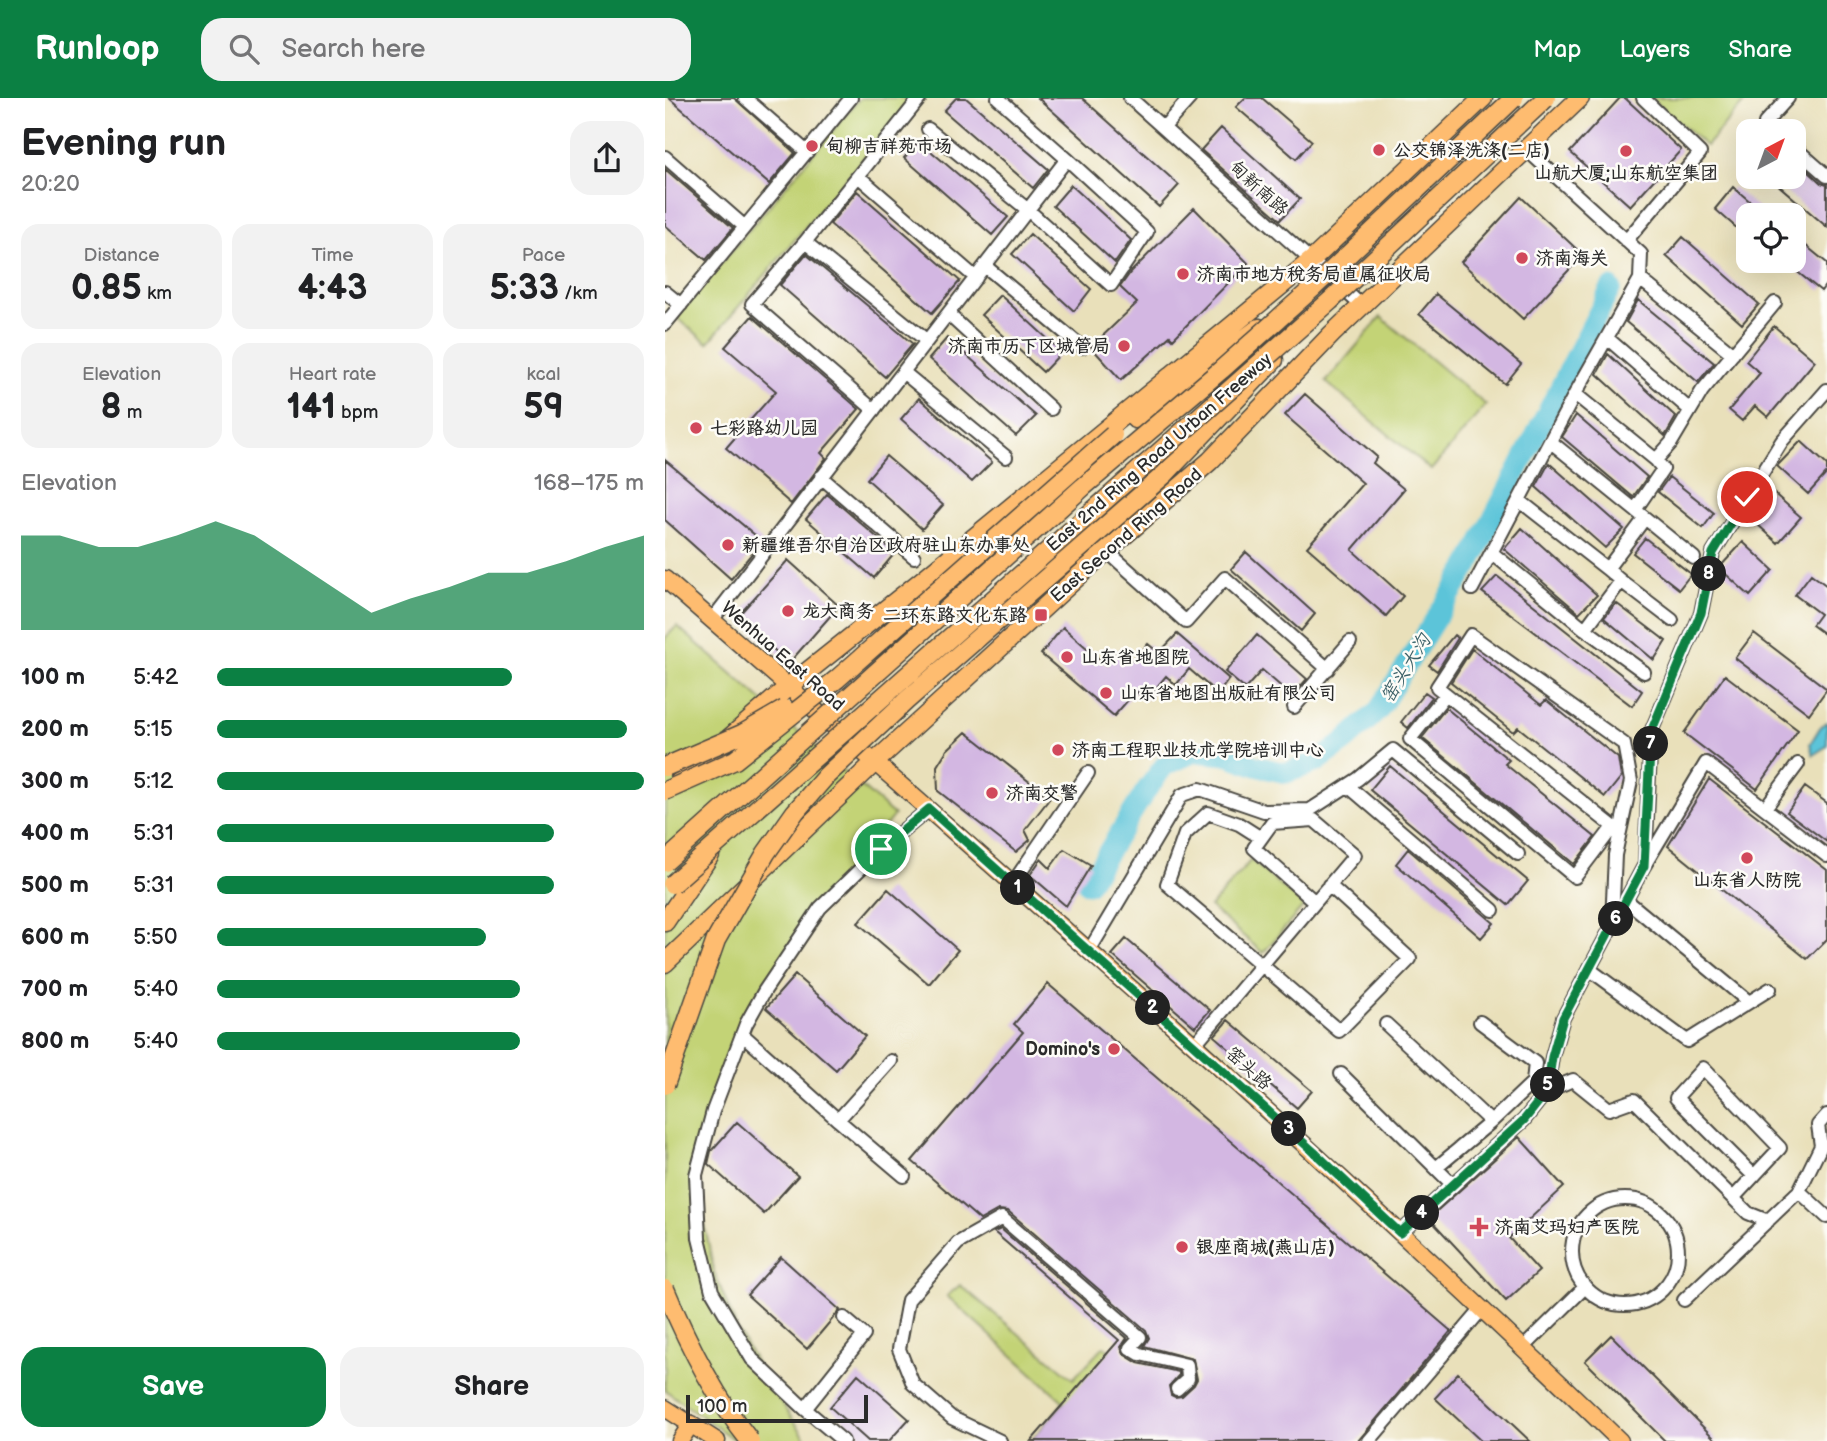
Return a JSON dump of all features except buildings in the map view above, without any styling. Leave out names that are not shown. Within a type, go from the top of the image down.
[{"type":"highway","points":[[665,792],[789,687],[1312,260],[1483,98]]},
{"type":"highway","name":"East 2nd Ring Road Urban Freeway","points":[[665,862],[1083,487],[1315,286],[1514,98]]},
{"type":"highway","name":"East 2nd Ring Road Urban Freeway","points":[[665,890],[1330,302],[1546,98]]},
{"type":"highway","name":"East Second Ring Road","points":[[665,963],[876,761],[1210,461],[1362,306],[1580,98]]},
{"type":"highway","points":[[665,792],[735,760],[837,679],[1113,435],[1315,286]]},
{"type":"highway","points":[[665,1085],[716,940],[766,853],[795,812],[826,776],[907,700],[1165,474],[1330,302]]},
{"type":"highway","points":[[665,767],[742,734],[837,679]]},
{"type":"highway","points":[[665,922],[721,839]]},
{"type":"highway","points":[[665,1289],[679,1323],[708,1377],[750,1441]]},
{"type":"main road","name":"Wenhua East Road","points":[[665,579],[876,761]]},
{"type":"main road","name":"窑头路","points":[[876,761],[1314,1152],[1620,1441]]},
{"type":"main road","points":[[665,1408],[712,1438]]},
{"type":"main road","points":[[680,1441],[691,1424]]},
{"type":"street","points":[[745,98],[807,152]]},
{"type":"street","points":[[665,324],[851,98]]},
{"type":"street","points":[[928,128],[1028,210],[1111,285],[1147,232],[998,98]]},
{"type":"street","name":"甸新南路","points":[[1130,98],[1362,306]]},
{"type":"street","points":[[1164,127],[1190,98]]},
{"type":"street","points":[[1626,241],[1700,153],[1643,98]]},
{"type":"street","points":[[1769,119],[1788,98]]},
{"type":"street","points":[[874,410],[752,304],[858,176],[915,100]]},
{"type":"street","points":[[1472,589],[1575,394],[1640,279],[1640,254],[1526,149]]},
{"type":"street","points":[[665,157],[745,227]]},
{"type":"street","points":[[1806,158],[1827,176]]},
{"type":"street","points":[[712,620],[1067,159]]},
{"type":"street","points":[[858,176],[976,278]]},
{"type":"street","points":[[805,242],[927,341]]},
{"type":"street","points":[[985,266],[1081,347]]},
{"type":"street","points":[[1640,279],[1733,354]]},
{"type":"street","points":[[665,292],[681,305]]},
{"type":"street","points":[[1656,460],[1671,443],[1702,391],[1775,303]]},
{"type":"street","points":[[948,314],[1051,408]]},
{"type":"street","points":[[1607,338],[1691,410]]},
{"type":"street","points":[[903,372],[1006,457]]},
{"type":"street","points":[[1644,866],[1651,732],[1701,613],[1713,553],[1782,441],[1827,390]]},
{"type":"street","points":[[1575,394],[1664,469],[1607,569]]},
{"type":"street","points":[[1551,442],[1694,558]]},
{"type":"street","points":[[821,477],[914,557]]},
{"type":"street","points":[[1520,501],[1672,620]]},
{"type":"street","points":[[1107,551],[1186,622],[1225,578],[1328,669]]},
{"type":"street","points":[[1492,553],[1585,629],[1644,672]]},
{"type":"street","points":[[1585,629],[1621,580]]},
{"type":"street","points":[[1612,926],[1616,830],[1631,781],[1624,744],[1471,635],[1437,687],[1616,830]]},
{"type":"street","points":[[1294,707],[1350,642]]},
{"type":"street","points":[[1446,694],[1410,740],[1575,877],[1616,830]]},
{"type":"street","points":[[1089,951],[1182,795],[1200,789],[1265,811],[1310,810],[1348,786],[1393,750],[1518,854]]},
{"type":"street","points":[[1547,1091],[1552,1057],[1563,1018],[1644,866],[1706,763],[1827,856]]},
{"type":"street","points":[[1765,808],[1798,764]]},
{"type":"street","points":[[1013,883],[1088,773]]},
{"type":"street","points":[[1348,786],[1493,910]]},
{"type":"street","points":[[843,1441],[752,1359],[712,1291],[699,1238],[695,1175],[713,1111],[742,1034],[765,990],[820,908],[881,849],[929,809]]},
{"type":"street","points":[[1261,838],[1239,824],[1208,813],[1185,834],[1167,884],[1339,1031],[1410,959],[1329,886]]},
{"type":"street","points":[[1194,1045],[1355,855],[1314,820],[1272,823],[1254,848],[1315,902]]},
{"type":"street","points":[[1626,900],[1749,1002]]},
{"type":"street","points":[[1589,969],[1688,1041],[1770,989]]},
{"type":"street","points":[[1436,1168],[1533,1082],[1535,1063],[1480,1022]]},
{"type":"street","points":[[1386,1024],[1491,1122]]},
{"type":"street","points":[[742,1034],[904,1176]]},
{"type":"street","points":[[838,1120],[891,1061]]},
{"type":"street","points":[[1736,1195],[1754,1176],[1780,1148],[1703,1068],[1676,1098],[1754,1176]]},
{"type":"street","points":[[1341,1074],[1453,1185]]},
{"type":"street","points":[[1400,1233],[1524,1120],[1547,1091],[1573,1080],[1609,1109],[1634,1101],[1748,1213],[1768,1221]]},
{"type":"street","points":[[1684,1300],[1799,1191],[1821,1146],[1818,1125],[1827,1115]]},
{"type":"street","points":[[1799,1191],[1827,1217]]},
{"type":"street","points":[[1630,1199],[1647,1203],[1661,1213],[1672,1227],[1678,1251],[1678,1260],[1672,1276],[1662,1290],[1648,1300],[1631,1305],[1614,1304],[1598,1298],[1585,1287],[1575,1271],[1571,1254],[1574,1236],[1582,1220],[1595,1207],[1612,1200],[1630,1199]]},
{"type":"street","points":[[1000,1441],[952,1418],[913,1384],[899,1349],[908,1300],[958,1242],[1002,1218],[1140,1337],[1130,1348],[1140,1354],[1187,1365],[1188,1379],[1177,1389]]},
{"type":"street","points":[[1523,1348],[1585,1287]]},
{"type":"street","points":[[1369,1441],[1482,1310]]},
{"type":"street","points":[[805,1409],[864,1335],[844,1318]]},
{"type":"green space","points":[[860,98],[914,98],[708,343],[676,317]]},
{"type":"green space","points":[[1650,98],[1748,98],[1706,146]]},
{"type":"green space","points":[[1381,317],[1486,405],[1431,470],[1326,382]]},
{"type":"green space","points":[[677,626],[894,815],[799,935],[747,1008],[696,1181],[714,1272],[737,1329],[767,1383],[808,1441],[736,1441],[665,1390],[665,638]]},
{"type":"green space","points":[[1251,860],[1304,906],[1263,953],[1210,907]]},
{"type":"green space","points":[[960,1285],[1073,1379],[1104,1346],[1109,1350],[1091,1417],[1071,1441],[1031,1441],[1064,1402],[947,1296]]},
{"type":"water","points":[[1827,722],[1827,746],[1813,755],[1810,744],[1821,726]]},
{"type":"waterway","name":"窑头大沟","points":[[1088,884],[1164,766],[1195,752],[1226,755],[1286,773],[1317,762],[1342,744],[1378,711],[1469,565],[1611,288]]},
{"type":"place","name":"甸柳吉祥苑市场","points":[[812,146]]},
{"type":"place","name":"公交锦泽洗涤(二店)","points":[[1379,150]]},
{"type":"place","name":"山航大厦;山东航空集团","points":[[1626,151]]},
{"type":"place","name":"济南海关","points":[[1522,258]]},
{"type":"place","name":"济南市地方税务局直属征收局","points":[[1183,274]]},
{"type":"place","name":"济南市历下区城管局","points":[[1124,346]]},
{"type":"place","name":"七彩路幼儿园","points":[[696,428]]},
{"type":"place","name":"新疆维吾尔自治区政府驻山东办事处","points":[[728,545]]},
{"type":"place","name":"龙大商务","points":[[788,611]]},
{"type":"place","name":"二环东路文化东路","points":[[1041,615]]},
{"type":"place","name":"山东省地图院","points":[[1067,657]]},
{"type":"place","name":"山东省地图出版社有限公司","points":[[1106,693]]},
{"type":"place","name":"济南工程职业技术学院培训中心","points":[[1058,750]]},
{"type":"place","name":"济南交警","points":[[992,793]]},
{"type":"place","name":"山东省人防院","points":[[1747,858]]},
{"type":"place","name":"Domino's","points":[[1114,1049]]},
{"type":"place","name":"济南艾玛妇产医院","points":[[1479,1227]]},
{"type":"place","name":"银座商城(燕山店)","points":[[1182,1247]]},
{"type":"route","points":[[881,849],[929,809],[1314,1152],[1400,1233],[1524,1120],[1547,1091],[1552,1057],[1563,1018],[1644,866],[1651,732],[1701,613],[1713,553],[1747,497]]}]
